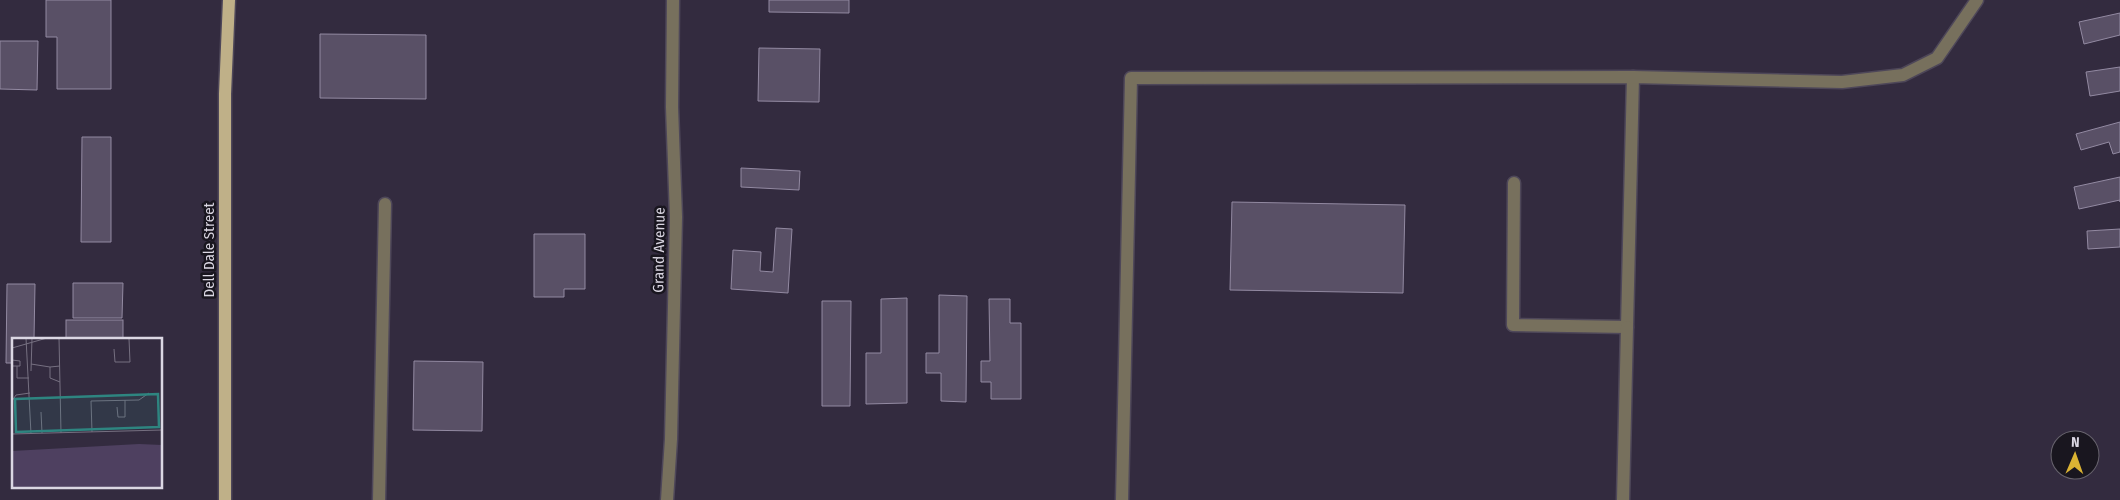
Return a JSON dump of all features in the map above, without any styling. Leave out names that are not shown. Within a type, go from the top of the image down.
[{"type":"main road","name":"Dell Dale Street","points":[[225,500],[225,94],[229,0]]},
{"type":"street","name":"Grand Avenue","points":[[667,500],[671,439],[676,217],[672,107],[673,0]]},
{"type":"street","points":[[1122,500],[1131,78],[1633,77],[1842,82],[1903,75],[1937,58],[1977,0]]},
{"type":"street","points":[[1623,500],[1633,77]]},
{"type":"street","points":[[1514,183],[1514,325],[1627,326]]},
{"type":"street","points":[[379,500],[385,204]]},
{"type":"building","points":[[46,0],[111,0],[111,89],[57,89],[57,37],[46,37]]},
{"type":"building","points":[[769,0],[849,0],[849,13],[769,12]]},
{"type":"building","points":[[2120,13],[2120,35],[2084,44],[2079,22]]},
{"type":"building","points":[[320,34],[426,35],[426,99],[320,98]]},
{"type":"building","points":[[0,41],[38,41],[37,90],[0,89]]},
{"type":"building","points":[[759,48],[820,49],[819,102],[758,101]]},
{"type":"building","points":[[2120,67],[2120,91],[2090,96],[2086,72]]},
{"type":"building","points":[[2120,122],[2120,152],[2113,154],[2109,142],[2081,150],[2076,134]]},
{"type":"building","points":[[82,137],[111,137],[111,242],[81,242]]},
{"type":"building","points":[[741,168],[800,171],[799,190],[741,187]]},
{"type":"building","points":[[2120,177],[2120,200],[2079,209],[2074,187]]},
{"type":"building","points":[[1232,202],[1405,205],[1403,293],[1230,290]]},
{"type":"building","points":[[776,228],[792,229],[788,293],[731,289],[733,250],[761,252],[760,271],[773,272]]},
{"type":"building","points":[[2120,229],[2120,247],[2088,249],[2087,231]]},
{"type":"building","points":[[534,234],[585,234],[585,289],[564,289],[564,297],[534,297]]},
{"type":"building","points":[[73,283],[123,283],[122,318],[73,318]]},
{"type":"building","points":[[7,284],[35,284],[34,338],[12,338],[12,363],[6,363]]},
{"type":"building","points":[[939,295],[967,296],[966,402],[941,401],[941,373],[926,373],[926,353],[939,353]]},
{"type":"building","points":[[907,298],[907,403],[866,404],[866,353],[881,353],[881,299]]},
{"type":"building","points":[[989,299],[1010,299],[1010,323],[1021,323],[1021,399],[991,399],[991,382],[981,382],[981,361],[990,361]]},
{"type":"building","points":[[822,301],[851,301],[850,406],[822,406]]},
{"type":"building","points":[[66,320],[123,320],[123,338],[66,338]]},
{"type":"building","points":[[414,361],[483,362],[482,431],[413,430]]}]
